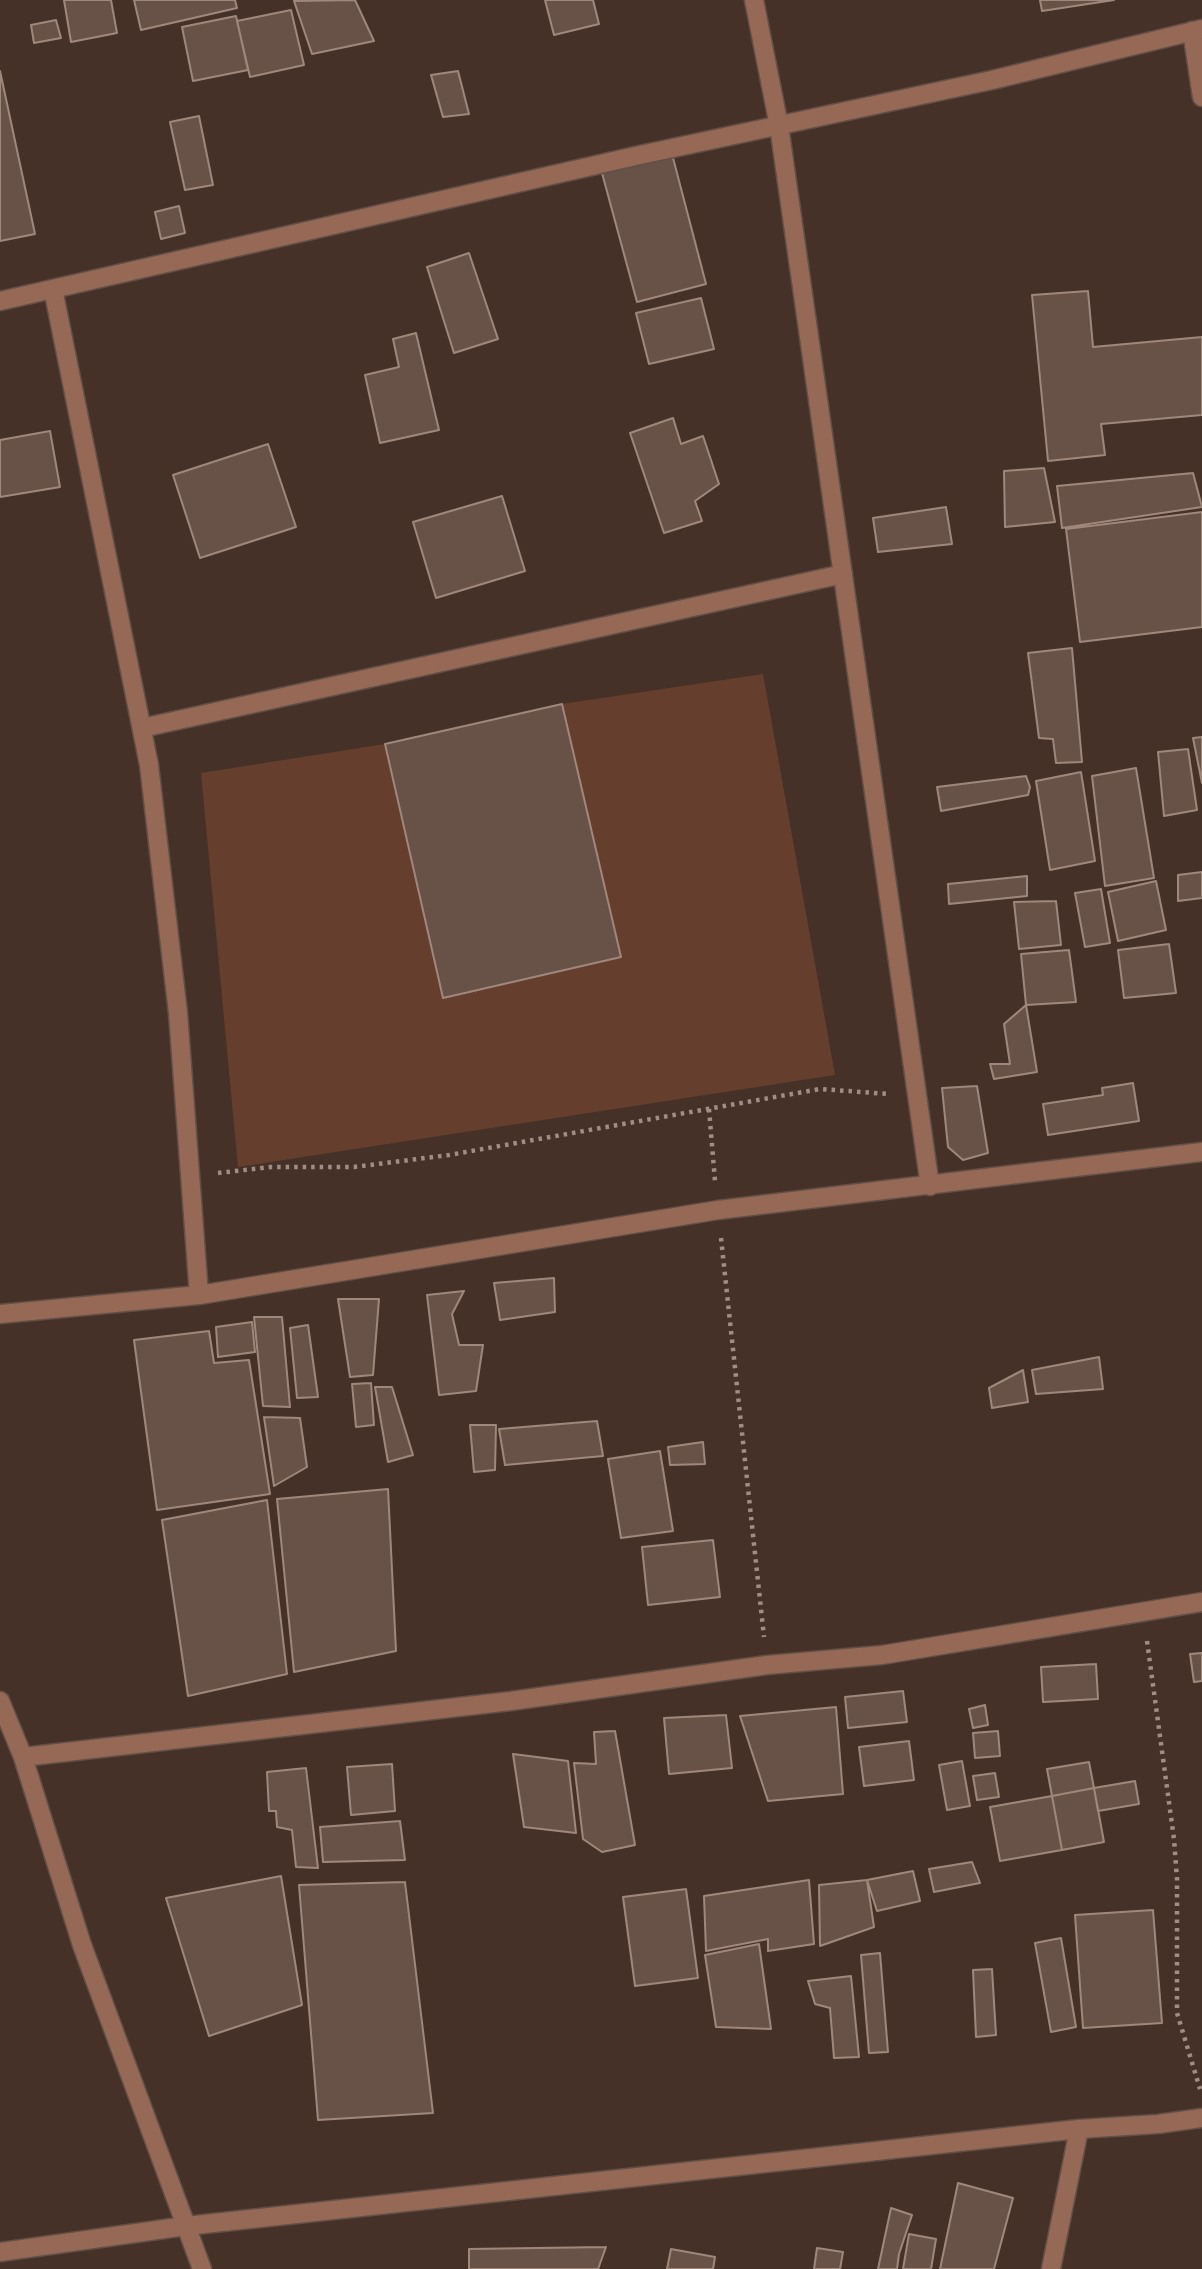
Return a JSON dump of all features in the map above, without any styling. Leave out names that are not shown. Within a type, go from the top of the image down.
[{"type":"street","points":[[754,0],[779,126],[930,1186]]},
{"type":"street","points":[[0,301],[626,158],[992,80],[1197,30],[1202,97]]},
{"type":"street","points":[[53,289],[149,765],[178,1013],[199,1295]]},
{"type":"street","points":[[142,728],[843,574]]},
{"type":"street","points":[[0,1314],[199,1295],[718,1210],[1202,1152]]},
{"type":"street","points":[[23,1757],[511,1701],[767,1665],[882,1655],[1202,1602]]},
{"type":"street","points":[[0,1701],[23,1757],[82,1945],[202,2269]]},
{"type":"street","points":[[0,2252],[186,2226],[1202,2118]]},
{"type":"street","points":[[1051,2269],[1079,2129]]},
{"type":"path","points":[[190,1176],[271,1167],[354,1167],[449,1155],[573,1135],[639,1119],[820,1089],[917,1096]]},
{"type":"path","points":[[709,1109],[767,1665]]},
{"type":"path","points":[[1143,1612],[1174,1839],[1177,1878],[1178,2013],[1202,2097]]},
{"type":"shaded area","points":[[763,674],[835,1075],[238,1167],[201,773],[385,744],[562,704]]},
{"type":"building","points":[[64,0],[111,0],[117,33],[71,42]]},
{"type":"building","points":[[134,0],[235,0],[237,8],[141,30]]},
{"type":"building","points":[[355,0],[374,41],[312,54],[294,1]]},
{"type":"building","points":[[545,0],[593,0],[599,24],[554,35]]},
{"type":"building","points":[[1040,0],[1114,0],[1042,11]]},
{"type":"building","points":[[291,10],[304,65],[250,77],[237,21]]},
{"type":"building","points":[[236,16],[248,70],[193,81],[182,27]]},
{"type":"building","points":[[56,20],[61,38],[34,43],[31,25]]},
{"type":"building","points":[[0,71],[35,234],[0,241]]},
{"type":"building","points":[[458,71],[469,114],[443,117],[431,75]]},
{"type":"building","points":[[199,116],[213,185],[185,190],[170,122]]},
{"type":"building","points":[[672,154],[706,284],[637,302],[602,173]]},
{"type":"building","points":[[179,206],[185,233],[161,239],[155,212]]},
{"type":"building","points":[[469,253],[498,339],[454,353],[427,267]]},
{"type":"building","points":[[1088,291],[1093,347],[1202,337],[1202,415],[1101,424],[1105,455],[1048,461],[1032,295]]},
{"type":"building","points":[[701,298],[714,349],[649,364],[636,313]]},
{"type":"building","points":[[416,333],[439,430],[380,443],[365,375],[399,367],[393,339]]},
{"type":"building","points":[[673,418],[681,444],[703,436],[719,484],[695,501],[702,521],[664,533],[630,433]]},
{"type":"building","points":[[50,431],[60,487],[0,497],[0,440]]},
{"type":"building","points":[[268,444],[296,527],[200,558],[173,475]]},
{"type":"building","points":[[1044,468],[1055,522],[1005,527],[1004,471]]},
{"type":"building","points":[[1193,473],[1202,507],[1062,528],[1057,486]]},
{"type":"building","points":[[502,496],[525,571],[436,598],[413,522]]},
{"type":"building","points":[[946,507],[952,544],[878,552],[873,518]]},
{"type":"building","points":[[1202,512],[1202,627],[1080,642],[1066,529]]},
{"type":"building","points":[[1072,648],[1082,762],[1056,763],[1053,739],[1039,738],[1028,653]]},
{"type":"building","points":[[562,704],[621,957],[443,998],[385,744]]},
{"type":"building","points":[[1202,737],[1202,783],[1193,738]]},
{"type":"building","points":[[1188,749],[1197,810],[1164,816],[1158,752]]},
{"type":"building","points":[[1136,768],[1154,878],[1105,886],[1092,776]]},
{"type":"building","points":[[1081,772],[1095,861],[1050,870],[1036,781]]},
{"type":"building","points":[[1026,776],[1030,787],[1028,795],[941,811],[937,787]]},
{"type":"building","points":[[1202,872],[1202,898],[1178,901],[1178,875]]},
{"type":"building","points":[[1027,876],[1027,896],[949,904],[948,884]]},
{"type":"building","points":[[1156,881],[1166,930],[1118,941],[1108,892]]},
{"type":"building","points":[[1101,889],[1110,943],[1085,947],[1075,893]]},
{"type":"building","points":[[1056,901],[1061,945],[1019,949],[1014,902]]},
{"type":"building","points":[[1169,944],[1176,993],[1124,998],[1118,950]]},
{"type":"building","points":[[1069,950],[1076,1002],[1026,1005],[1021,954]]},
{"type":"building","points":[[1026,1005],[1037,1072],[994,1079],[990,1064],[1010,1064],[1004,1024]]},
{"type":"building","points":[[1133,1083],[1139,1121],[1048,1135],[1043,1104],[1103,1095],[1102,1088]]},
{"type":"building","points":[[977,1086],[988,1153],[963,1160],[948,1147],[942,1088]]},
{"type":"building","points":[[554,1278],[555,1312],[500,1320],[494,1283]]},
{"type":"building","points":[[464,1291],[452,1314],[459,1345],[483,1345],[476,1391],[439,1395],[427,1295]]},
{"type":"building","points":[[338,1299],[379,1299],[373,1375],[350,1377]]},
{"type":"building","points":[[254,1317],[282,1317],[290,1407],[263,1406]]},
{"type":"building","points":[[252,1322],[255,1352],[218,1357],[216,1327]]},
{"type":"building","points":[[308,1325],[318,1397],[297,1398],[290,1328]]},
{"type":"building","points":[[209,1331],[214,1363],[249,1360],[270,1494],[157,1510],[134,1340]]},
{"type":"building","points":[[1099,1357],[1103,1389],[1036,1394],[1032,1370]]},
{"type":"building","points":[[1023,1370],[1028,1402],[992,1408],[989,1388]]},
{"type":"building","points":[[371,1383],[374,1425],[356,1427],[352,1384]]},
{"type":"building","points":[[375,1387],[392,1387],[413,1455],[388,1462]]},
{"type":"building","points":[[264,1417],[300,1418],[307,1467],[274,1486]]},
{"type":"building","points":[[597,1421],[603,1456],[505,1465],[499,1429]]},
{"type":"building","points":[[470,1425],[496,1425],[495,1470],[474,1472]]},
{"type":"building","points":[[703,1442],[705,1464],[670,1465],[668,1447]]},
{"type":"building","points":[[660,1451],[673,1531],[621,1538],[608,1459]]},
{"type":"building","points":[[388,1489],[396,1651],[294,1672],[277,1499]]},
{"type":"building","points":[[267,1500],[287,1674],[188,1696],[162,1520]]},
{"type":"building","points":[[713,1540],[720,1597],[648,1605],[642,1547]]},
{"type":"building","points":[[1202,1653],[1202,1681],[1194,1682],[1190,1654]]},
{"type":"building","points":[[1096,1664],[1098,1699],[1043,1702],[1041,1667]]},
{"type":"building","points":[[903,1691],[907,1722],[848,1728],[845,1697]]},
{"type":"building","points":[[985,1705],[988,1725],[973,1728],[969,1709]]},
{"type":"building","points":[[836,1707],[843,1794],[768,1801],[740,1716]]},
{"type":"building","points":[[726,1715],[732,1768],[669,1774],[664,1718]]},
{"type":"building","points":[[615,1731],[635,1845],[602,1852],[583,1839],[574,1763],[596,1764],[594,1732]]},
{"type":"building","points":[[998,1731],[1000,1756],[975,1758],[973,1733]]},
{"type":"building","points":[[909,1741],[914,1780],[864,1786],[859,1747]]},
{"type":"building","points":[[513,1754],[568,1761],[576,1833],[524,1827]]},
{"type":"building","points":[[962,1761],[970,1806],[947,1810],[939,1765]]},
{"type":"building","points":[[1089,1762],[1094,1788],[1052,1796],[1047,1769]]},
{"type":"building","points":[[392,1764],[395,1811],[351,1815],[347,1767]]},
{"type":"building","points":[[306,1768],[318,1868],[296,1867],[292,1830],[277,1827],[276,1811],[269,1811],[267,1772]]},
{"type":"building","points":[[995,1773],[999,1797],[977,1800],[973,1776]]},
{"type":"building","points":[[1135,1781],[1139,1804],[1098,1811],[1094,1788]]},
{"type":"building","points":[[1094,1788],[1104,1842],[1062,1850],[1052,1796]]},
{"type":"building","points":[[1052,1796],[1062,1850],[1000,1861],[990,1807]]},
{"type":"building","points":[[400,1821],[405,1860],[323,1862],[320,1827]]},
{"type":"building","points":[[972,1862],[980,1883],[934,1892],[929,1869]]},
{"type":"building","points":[[913,1871],[920,1901],[877,1911],[867,1880]]},
{"type":"building","points":[[281,1876],[302,2005],[209,2036],[166,1898]]},
{"type":"building","points":[[809,1880],[814,1944],[768,1951],[768,1939],[706,1951],[704,1896]]},
{"type":"building","points":[[867,1880],[874,1927],[820,1946],[819,1885]]},
{"type":"building","points":[[405,1882],[433,2113],[318,2120],[299,1885]]},
{"type":"building","points":[[686,1889],[698,1978],[635,1986],[623,1897]]},
{"type":"building","points":[[1153,1910],[1162,2023],[1083,2028],[1075,1915]]},
{"type":"building","points":[[1061,1938],[1076,2027],[1051,2032],[1035,1943]]},
{"type":"building","points":[[759,1944],[771,2029],[716,2027],[705,1955]]},
{"type":"building","points":[[880,1953],[888,2052],[869,2053],[861,1955]]},
{"type":"building","points":[[992,1969],[996,2035],[976,2037],[973,1970]]},
{"type":"building","points":[[851,1976],[859,2057],[834,2058],[830,2008],[815,2004],[808,1981]]},
{"type":"building","points":[[958,2183],[1013,2198],[994,2269],[940,2269]]},
{"type":"building","points":[[891,2208],[912,2215],[897,2269],[878,2269]]},
{"type":"building","points":[[909,2234],[936,2239],[931,2269],[903,2269]]},
{"type":"building","points":[[606,2247],[598,2269],[469,2269],[469,2249]]},
{"type":"building","points":[[817,2248],[843,2252],[840,2269],[814,2269]]},
{"type":"building","points":[[671,2249],[715,2257],[713,2269],[667,2269]]}]
